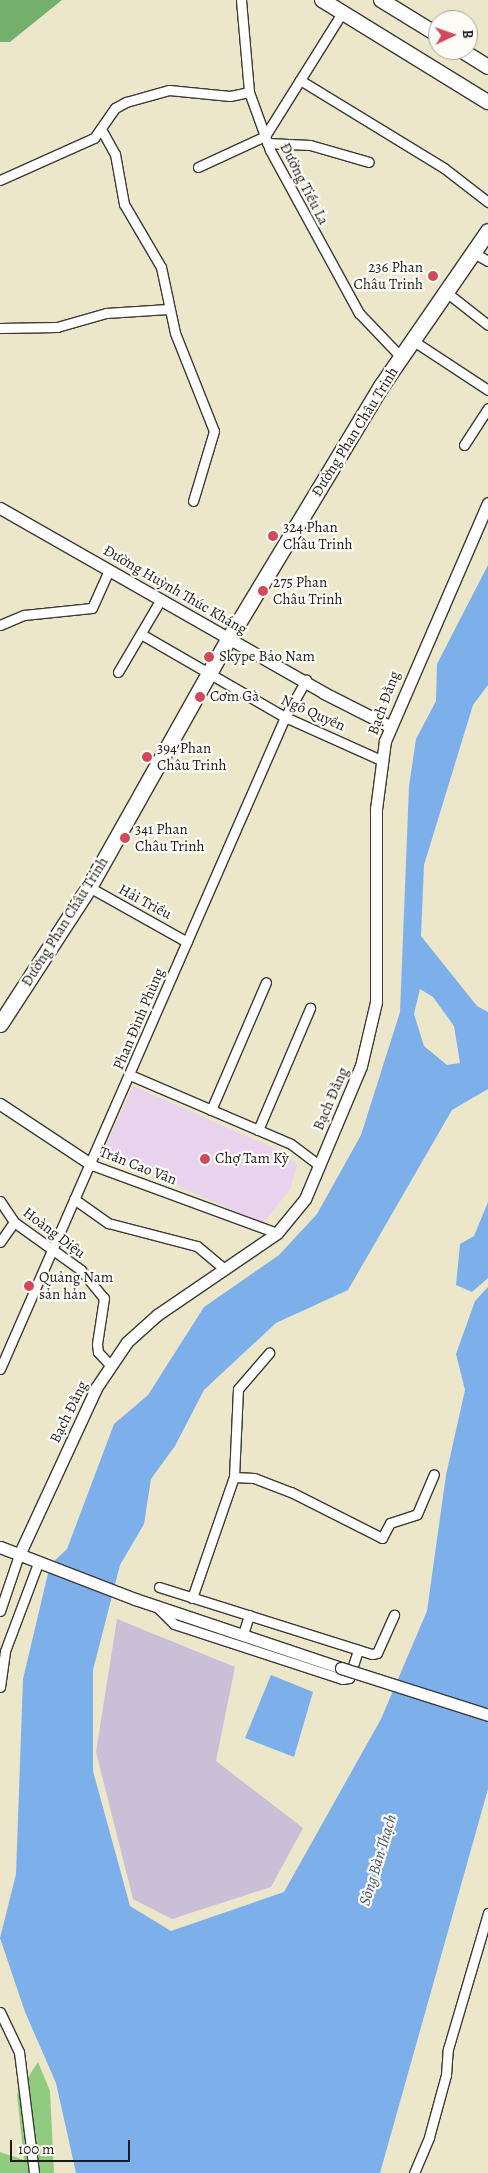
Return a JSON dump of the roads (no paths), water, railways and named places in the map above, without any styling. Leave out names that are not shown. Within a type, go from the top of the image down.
[{"type":"main road","points":[[322,0],[488,102]]},
{"type":"main road","points":[[381,0],[428,29]]},
{"type":"main road","name":"Đường Phan Châu Trinh","points":[[0,1024],[89,887],[229,638],[401,357],[488,231]]},
{"type":"street","name":"Đường Tiểu La","points":[[241,0],[249,92],[266,139],[359,313],[401,357]]},
{"type":"street","points":[[266,139],[342,12]]},
{"type":"street","points":[[300,80],[444,168],[488,202]]},
{"type":"street","points":[[0,180],[94,138],[115,108],[168,90],[230,96],[249,92]]},
{"type":"street","points":[[101,129],[115,154],[124,204],[161,266],[168,309],[214,431],[193,500]]},
{"type":"street","points":[[198,167],[266,139],[310,145],[369,162]]},
{"type":"street","points":[[474,252],[488,261]]},
{"type":"street","points":[[446,292],[488,326]]},
{"type":"street","points":[[0,328],[57,327],[101,314],[168,309]]},
{"type":"street","points":[[412,340],[488,390]]},
{"type":"street","points":[[464,445],[488,408]]},
{"type":"street","name":"Bạch Đằng","points":[[0,1611],[19,1555],[96,1388],[127,1342],[157,1315],[277,1233],[304,1199],[319,1165],[361,1066],[376,1002],[373,902],[382,761],[389,726],[488,503]]},
{"type":"street","name":"Đường Huỳnh Thúc Kháng","points":[[0,508],[389,726]]},
{"type":"street","points":[[0,625],[24,615],[92,608],[110,570]]},
{"type":"street","points":[[118,672],[161,599]]},
{"type":"street","name":"Ngô Quyền","points":[[142,634],[285,717],[382,761]]},
{"type":"street","name":"Phan Đình Phùng","points":[[0,1369],[74,1199],[92,1166],[285,717],[306,680]]},
{"type":"street","name":"Hải Triều","points":[[89,887],[187,942]]},
{"type":"street","points":[[211,1110],[266,982]]},
{"type":"street","points":[[258,1130],[310,1008]]},
{"type":"street","points":[[130,1075],[292,1144],[319,1165]]},
{"type":"street","name":"Trần Cao Vân","points":[[0,1104],[92,1166],[277,1233]]},
{"type":"street","points":[[74,1199],[108,1223],[197,1246],[224,1269]]},
{"type":"street","name":"Hoàng Diệu","points":[[0,1201],[14,1222],[81,1270],[104,1298],[98,1352],[111,1366]]},
{"type":"street","points":[[0,1242],[14,1222]]},
{"type":"street","points":[[192,1598],[234,1477],[238,1389],[269,1353]]},
{"type":"street","points":[[234,1477],[254,1478],[291,1492],[382,1538],[390,1523],[417,1514],[434,1474]]},
{"type":"street","points":[[0,1547],[135,1599],[488,1715]]},
{"type":"street","points":[[0,1687],[6,1651],[40,1564]]},
{"type":"street","points":[[159,1587],[358,1650],[377,1653],[394,1615]]},
{"type":"street","points":[[156,1605],[174,1624],[342,1679],[349,1678],[358,1650]]},
{"type":"street","points":[[243,1634],[249,1615]]},
{"type":"street","points":[[414,2173],[429,2138],[446,2075],[448,2049],[488,1912]]},
{"type":"street","points":[[0,2012],[19,2052],[34,2173]]},
{"type":"water","name":"Sông Bàn Thạch","points":[[488,565],[488,685],[473,705],[424,865],[421,936],[477,1006],[488,1012],[488,1089],[452,1110],[348,1290],[276,1323],[204,1390],[175,1446],[151,1479],[144,1524],[120,1565],[93,1670],[93,1771],[130,1906],[171,1931],[284,1892],[381,1719],[427,1611],[446,1475],[465,1390],[456,1354],[475,1301],[488,1287],[488,1789],[380,2173],[76,2173],[56,2083],[25,2012],[0,1938],[16,1874],[23,1679],[50,1565],[67,1549],[114,1424],[148,1395],[204,1307],[279,1255],[317,1214],[361,1135],[400,1012],[409,786],[416,739],[436,701],[437,664]],"holes":[[[420,989],[433,997],[454,1026],[460,1063],[447,1065],[424,1046],[414,1014]]]},
{"type":"water","points":[[488,1202],[488,1278],[472,1292],[456,1285],[460,1244],[474,1236]]},
{"type":"water","points":[[271,1675],[313,1692],[294,1757],[245,1738]]},
{"type":"place","name":"236 Phan Châu Trinh","points":[[433,276]]},
{"type":"place","name":"324 Phan Châu Trinh","points":[[273,536]]},
{"type":"place","name":"275 Phan Châu Trinh","points":[[263,591]]},
{"type":"place","name":"Skype Bảo Nam","points":[[209,657]]},
{"type":"place","name":"Cơm Gà","points":[[200,697]]},
{"type":"place","name":"394 Phan Châu Trinh","points":[[147,757]]},
{"type":"place","name":"341 Phan Châu Trinh","points":[[125,838]]},
{"type":"place","name":"Chợ Tam Kỳ","points":[[205,1159]]},
{"type":"place","name":"Quảng Nam sản hản","points":[[29,1286]]}]
